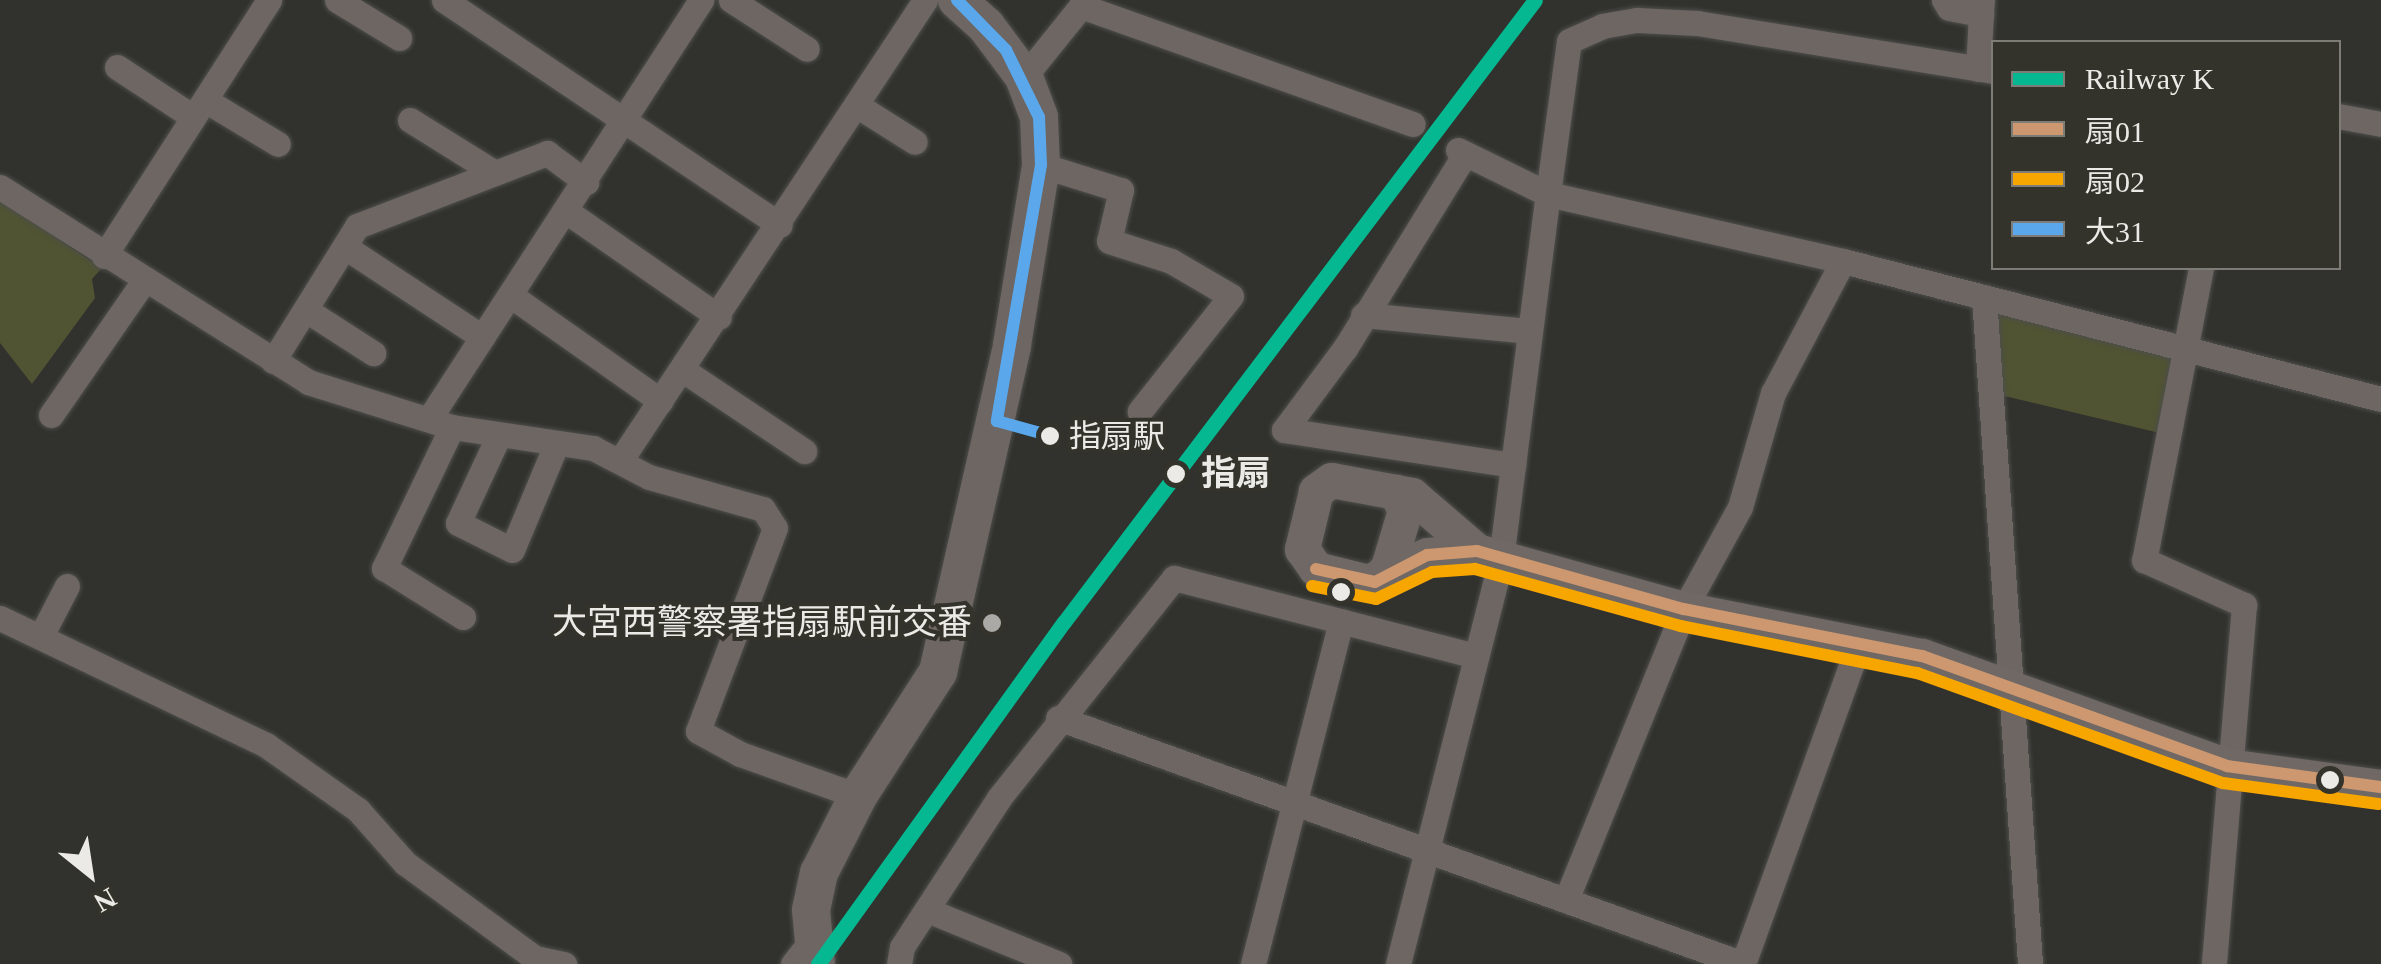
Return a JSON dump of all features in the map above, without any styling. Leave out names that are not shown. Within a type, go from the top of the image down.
[{"type":"main road","points":[[807,956],[819,873],[858,796],[938,672],[1012,345],[1042,164],[1039,117],[1024,76],[986,26],[957,0]]},
{"type":"street","points":[[104,256],[269,0]]},
{"type":"street","points":[[337,0],[398,38]]},
{"type":"street","points":[[444,0],[628,119],[780,225]]},
{"type":"street","points":[[463,617],[384,568],[440,423],[482,337],[628,119],[701,0]]},
{"type":"street","points":[[731,0],[808,49]]},
{"type":"street","points":[[620,461],[780,225],[924,0]]},
{"type":"street","points":[[1398,964],[1476,656],[1489,555],[1512,465],[1563,57],[1569,42],[1602,26],[1697,22],[1986,70],[1982,7],[1949,8],[1944,0]]},
{"type":"street","points":[[1024,76],[1084,3],[1413,124]]},
{"type":"street","points":[[117,67],[278,144]]},
{"type":"street","points":[[858,106],[914,142]]},
{"type":"street","points":[[2341,117],[2381,124]]},
{"type":"street","points":[[410,120],[494,173]]},
{"type":"street","points":[[1512,465],[1284,430],[1362,315],[1461,152],[1548,194],[1844,262],[2381,399]]},
{"type":"street","points":[[273,361],[358,226],[547,153],[586,182]]},
{"type":"street","points":[[1042,164],[1121,190],[1109,241],[1171,261],[1231,296],[1140,411]]},
{"type":"street","points":[[0,187],[143,282],[308,382],[440,423],[499,436],[593,448],[772,518],[771,540],[698,731],[740,754],[858,796]]},
{"type":"street","points":[[566,211],[719,317]]},
{"type":"street","points":[[345,247],[482,337]]},
{"type":"street","points":[[1566,900],[1684,609],[1740,507],[1774,393],[1844,262]]},
{"type":"street","points":[[2201,270],[2189,350],[2144,560],[2244,606],[2227,766],[2214,964]]},
{"type":"street","points":[[52,414],[143,282]]},
{"type":"street","points":[[510,295],[661,401]]},
{"type":"street","points":[[1984,298],[2009,656],[2005,682],[2030,964]]},
{"type":"street","points":[[306,310],[374,353]]},
{"type":"street","points":[[1362,315],[1528,331]]},
{"type":"street","points":[[683,370],[804,451]]},
{"type":"street","points":[[499,436],[458,523],[512,550],[556,445]]},
{"type":"street","points":[[1489,555],[1421,500],[1395,491],[1325,482],[1316,491],[1302,549],[1316,569],[1375,582],[1428,555],[1489,555],[1684,609],[1860,641],[2005,682],[2124,732],[2227,766],[2381,787]]},
{"type":"street","points":[[1375,582],[1388,567],[1405,510],[1395,491]]},
{"type":"street","points":[[899,964],[927,910],[1058,718],[1174,578],[1476,656]]},
{"type":"street","points":[[42,634],[67,586]]},
{"type":"street","points":[[0,618],[42,634],[266,745],[358,810],[405,863],[534,961],[564,964]]},
{"type":"street","points":[[1253,964],[1341,621]]},
{"type":"street","points":[[1058,718],[1743,964],[1860,641]]},
{"type":"street","points":[[927,910],[1059,964]]},
{"type":"green space","points":[[0,201],[102,268],[92,279],[95,298],[32,384],[0,343]]},
{"type":"green space","points":[[1993,307],[2179,356],[2164,434],[2000,395]]},
{"type":"rail line","name":"K","points":[[818,964],[1064,622],[1535,0]]},
{"type":"transit line","name":"大31","points":[[957,0],[1006,50],[1039,117],[1041,165],[997,421],[1055,437]]},
{"type":"transit line","name":"扇01","points":[[1316,569],[1375,582],[1427,555],[1477,551],[1684,609],[1922,656],[2227,766],[2381,787]]},
{"type":"transit line","name":"扇02","points":[[1312,586],[1376,599],[1432,572],[1475,569],[1681,626],[1917,673],[2223,783],[2379,804]]},
{"type":"place","name":"指扇駅","points":[[1050,436]]},
{"type":"place","name":"指扇","points":[[1176,474]]},
{"type":"place","name":"大宮西警察署指扇駅前交番","points":[[992,623]]}]
